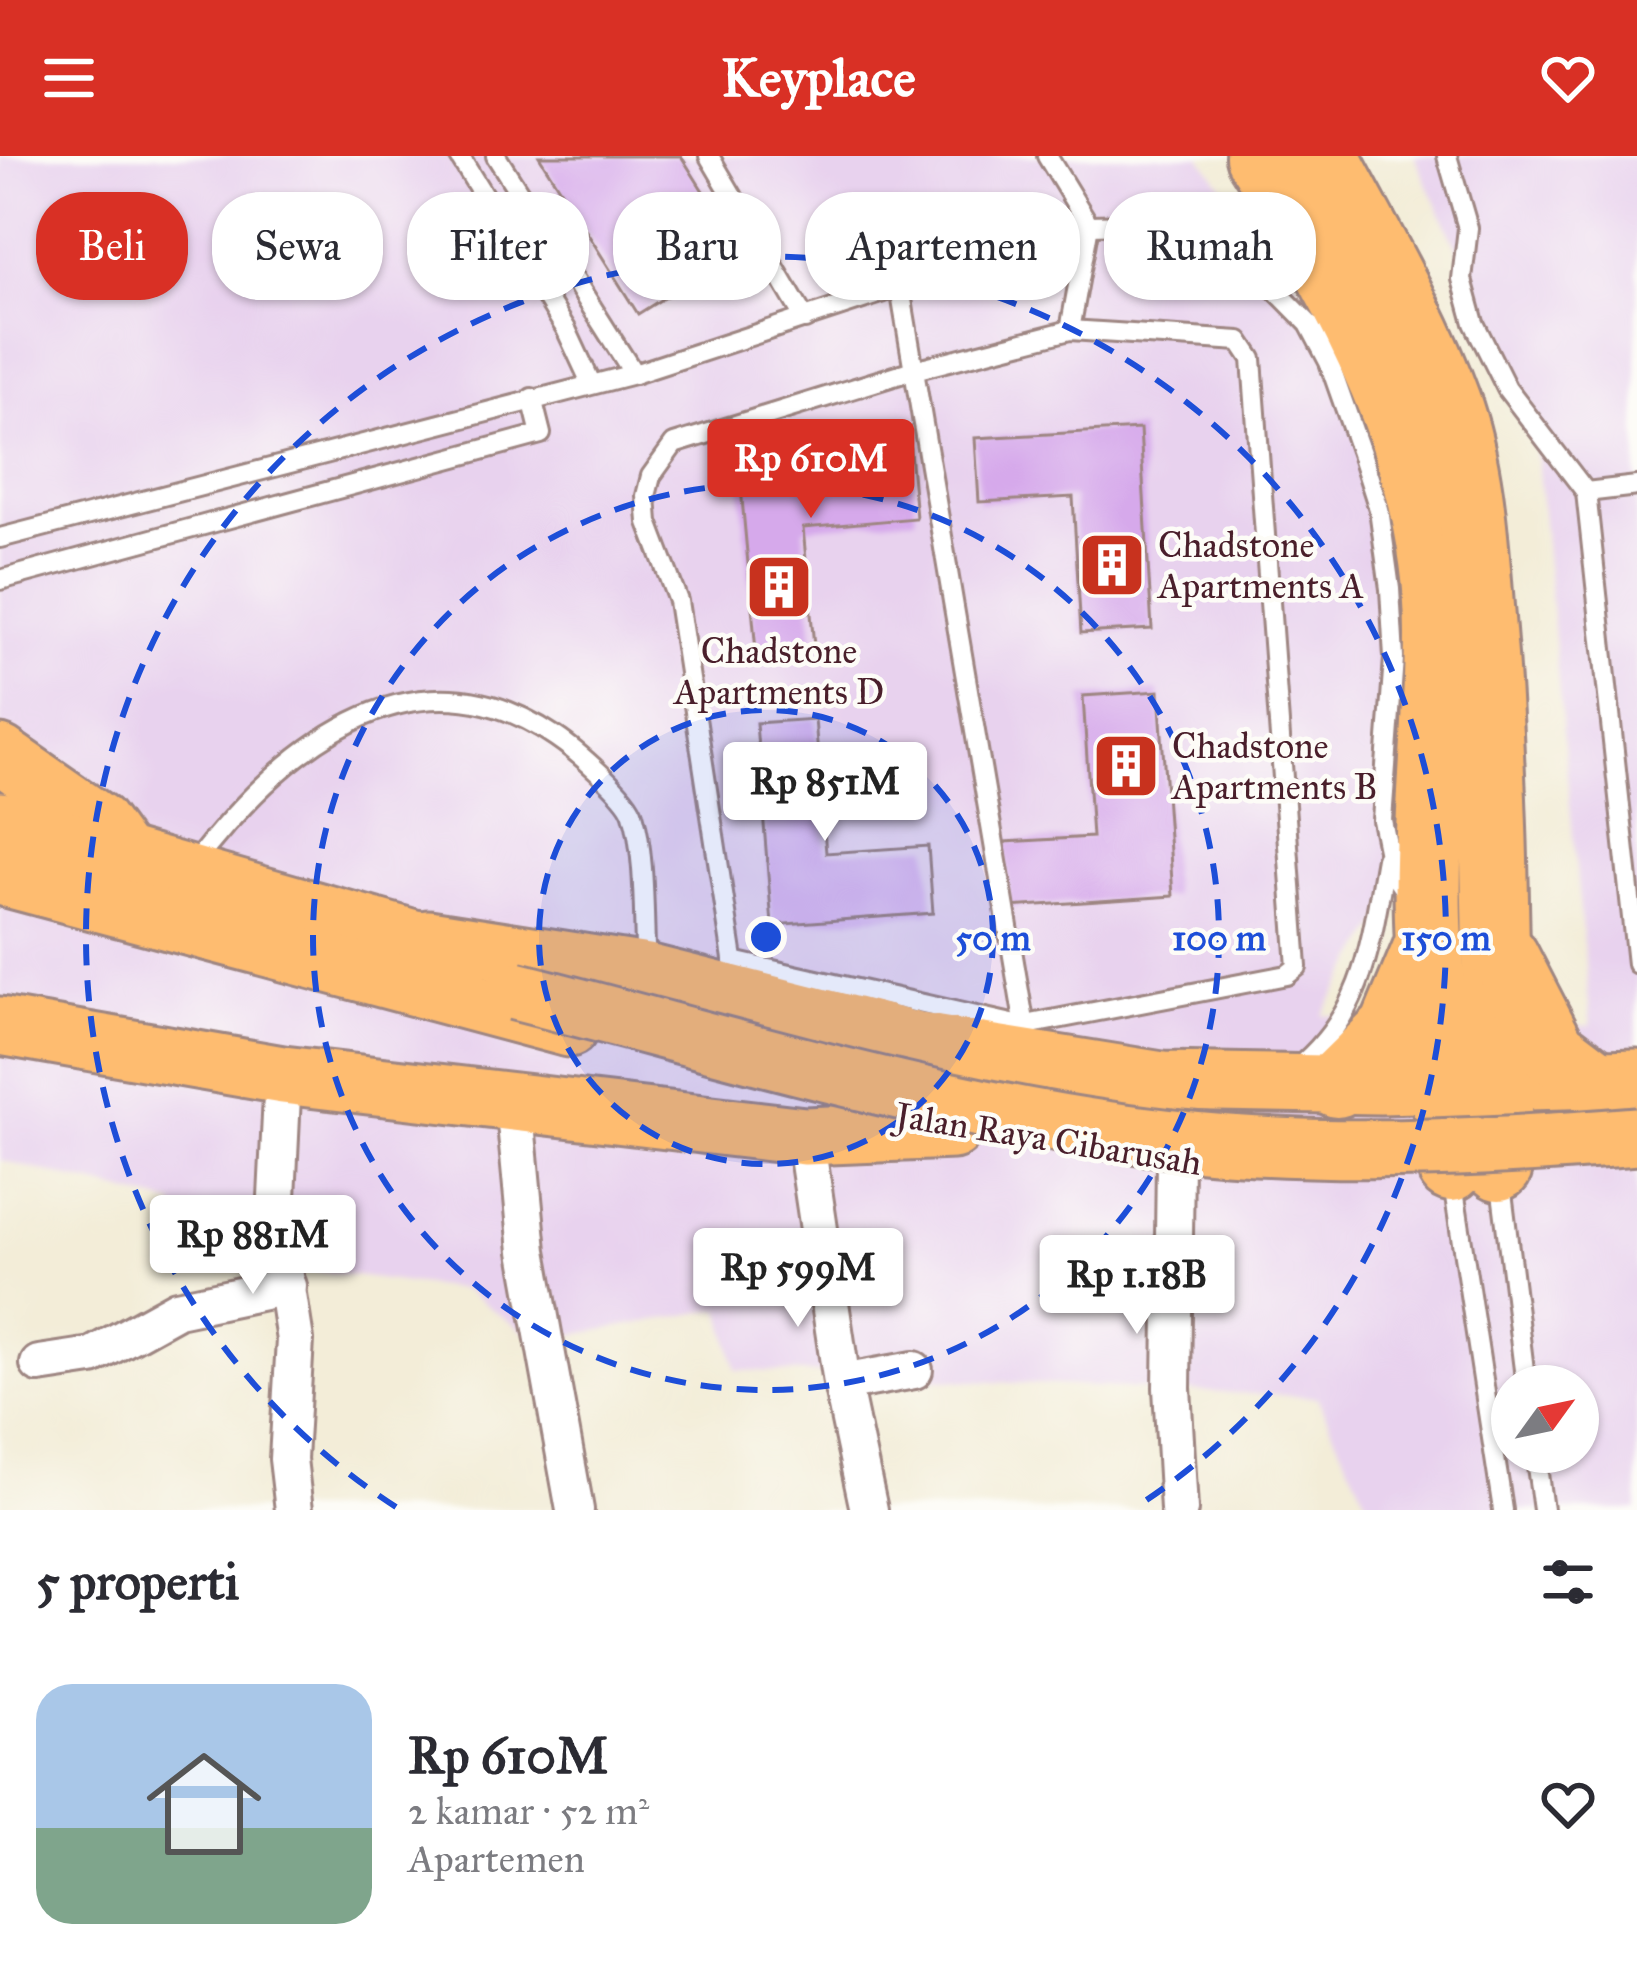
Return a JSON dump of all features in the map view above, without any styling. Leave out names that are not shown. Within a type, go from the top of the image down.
[{"type":"highway","points":[[1230,156],[1266,192]]},
{"type":"highway","points":[[1258,156],[1279,192]]},
{"type":"highway","points":[[1325,156],[1421,344],[1447,403],[1464,460],[1486,677],[1498,943],[1491,1083],[1495,1168]]},
{"type":"highway","points":[[1316,256],[1363,338],[1406,435],[1433,557],[1438,631],[1429,933],[1393,1029],[1332,1084]]},
{"type":"highway","points":[[1429,933],[1491,1083]]},
{"type":"highway","points":[[1498,943],[1544,1037],[1563,1061],[1623,1092]]},
{"type":"main road","points":[[0,754],[98,822],[119,852]]},
{"type":"main road","name":"Jalan Raya Cibarusah","points":[[0,821],[187,873],[416,961],[953,1130],[1174,1162],[1377,1170],[1495,1168],[1637,1156]]},
{"type":"main road","name":"Jalan Raya Cibarusah","points":[[0,876],[416,961],[1001,1090],[1250,1124],[1358,1127],[1623,1092]]},
{"type":"main road","name":"Jalan Raya Cibarusah","points":[[416,961],[736,979],[920,1042],[1162,1081],[1491,1083],[1623,1092]]},
{"type":"main road","name":"Jalan Raya Cibarusah","points":[[515,983],[924,1094],[1142,1133],[1226,1144],[1341,1147],[1637,1136]]},
{"type":"main road","points":[[0,1025],[283,1075],[805,1136],[953,1130]]},
{"type":"main road","points":[[1332,1084],[1398,1104],[1404,1129],[1396,1153],[1377,1170]]},
{"type":"street","points":[[283,1075],[276,1218],[295,1340],[288,1459],[294,1510]]},
{"type":"street","points":[[514,1102],[528,1251],[575,1510]]},
{"type":"street","points":[[805,1136],[842,1383],[869,1510]]},
{"type":"street","points":[[1174,1162],[1172,1388],[1179,1510]]},
{"type":"street","points":[[39,1364],[92,1356],[177,1309],[288,1286]]},
{"type":"street","points":[[842,1383],[914,1370]]},
{"type":"lane","points":[[459,156],[566,329],[591,383]]},
{"type":"lane","points":[[496,156],[634,374]]},
{"type":"lane","points":[[709,156],[806,319]]},
{"type":"lane","points":[[1047,156],[1088,225],[1070,330]]},
{"type":"lane","points":[[1448,156],[1468,228],[1462,279],[1474,323],[1507,389],[1586,493],[1637,964]]},
{"type":"lane","points":[[1080,228],[1178,223],[1208,236],[1274,285],[1309,324],[1329,362],[1385,544],[1394,658],[1382,820],[1387,854],[1396,881],[1429,933]]},
{"type":"lane","points":[[0,538],[634,374],[864,300]]},
{"type":"lane","points":[[901,300],[1025,1027]]},
{"type":"lane","points":[[920,1042],[1025,1027],[1293,973],[1298,960],[1252,359],[1240,341],[1070,330],[910,371],[674,444],[651,476],[646,496],[648,522],[678,601],[736,979],[1025,1027]]},
{"type":"lane","points":[[0,580],[541,434],[532,398]]},
{"type":"lane","points":[[1586,493],[1637,486]]},
{"type":"lane","points":[[187,873],[238,806],[323,738],[375,709],[416,698],[488,704],[534,721],[570,746],[633,810],[646,973]]},
{"type":"lane","points":[[1332,1084],[1329,1042],[1353,1003],[1387,854]]},
{"type":"lane","points":[[1495,1168],[1523,1365]]},
{"type":"lane","points":[[1495,1168],[1503,1510]]},
{"type":"lane","points":[[1538,1473],[1544,1510]]},
{"type":"shaded area","points":[[0,156],[1200,156],[1227,192],[1104,192],[1104,300],[1309,300],[1396,522],[1405,698],[1395,898],[1322,1015],[1591,1026],[1532,407],[1414,156],[1637,156],[1637,1510],[1371,1510],[1317,1397],[736,1370],[721,1309],[538,1341],[464,1290],[175,1253],[175,1205],[0,1160]]},
{"type":"building","points":[[539,156],[681,156],[704,192],[613,192],[613,274],[589,236],[589,192],[562,192]]},
{"type":"building","points":[[629,300],[660,300],[638,314]]},
{"type":"building","name":"Chadstone Apartments A","points":[[1140,429],[1152,629],[1081,633],[1073,497],[979,502],[975,438]]},
{"type":"building","name":"Chadstone Apartments D","points":[[909,440],[916,518],[803,528],[814,646],[756,651],[738,455]]},
{"type":"building","name":"Chadstone Apartments B","points":[[1159,691],[1173,896],[1010,907],[1005,842],[1092,837],[1083,696]]},
{"type":"building","points":[[815,719],[826,853],[928,846],[933,913],[772,925],[756,723]]},
{"type":"place","name":"Chadstone Apartments A","points":[[1112,565]]},
{"type":"place","name":"Chadstone Apartments D","points":[[779,587]]},
{"type":"place","name":"Chadstone Apartments B","points":[[1126,766]]}]
